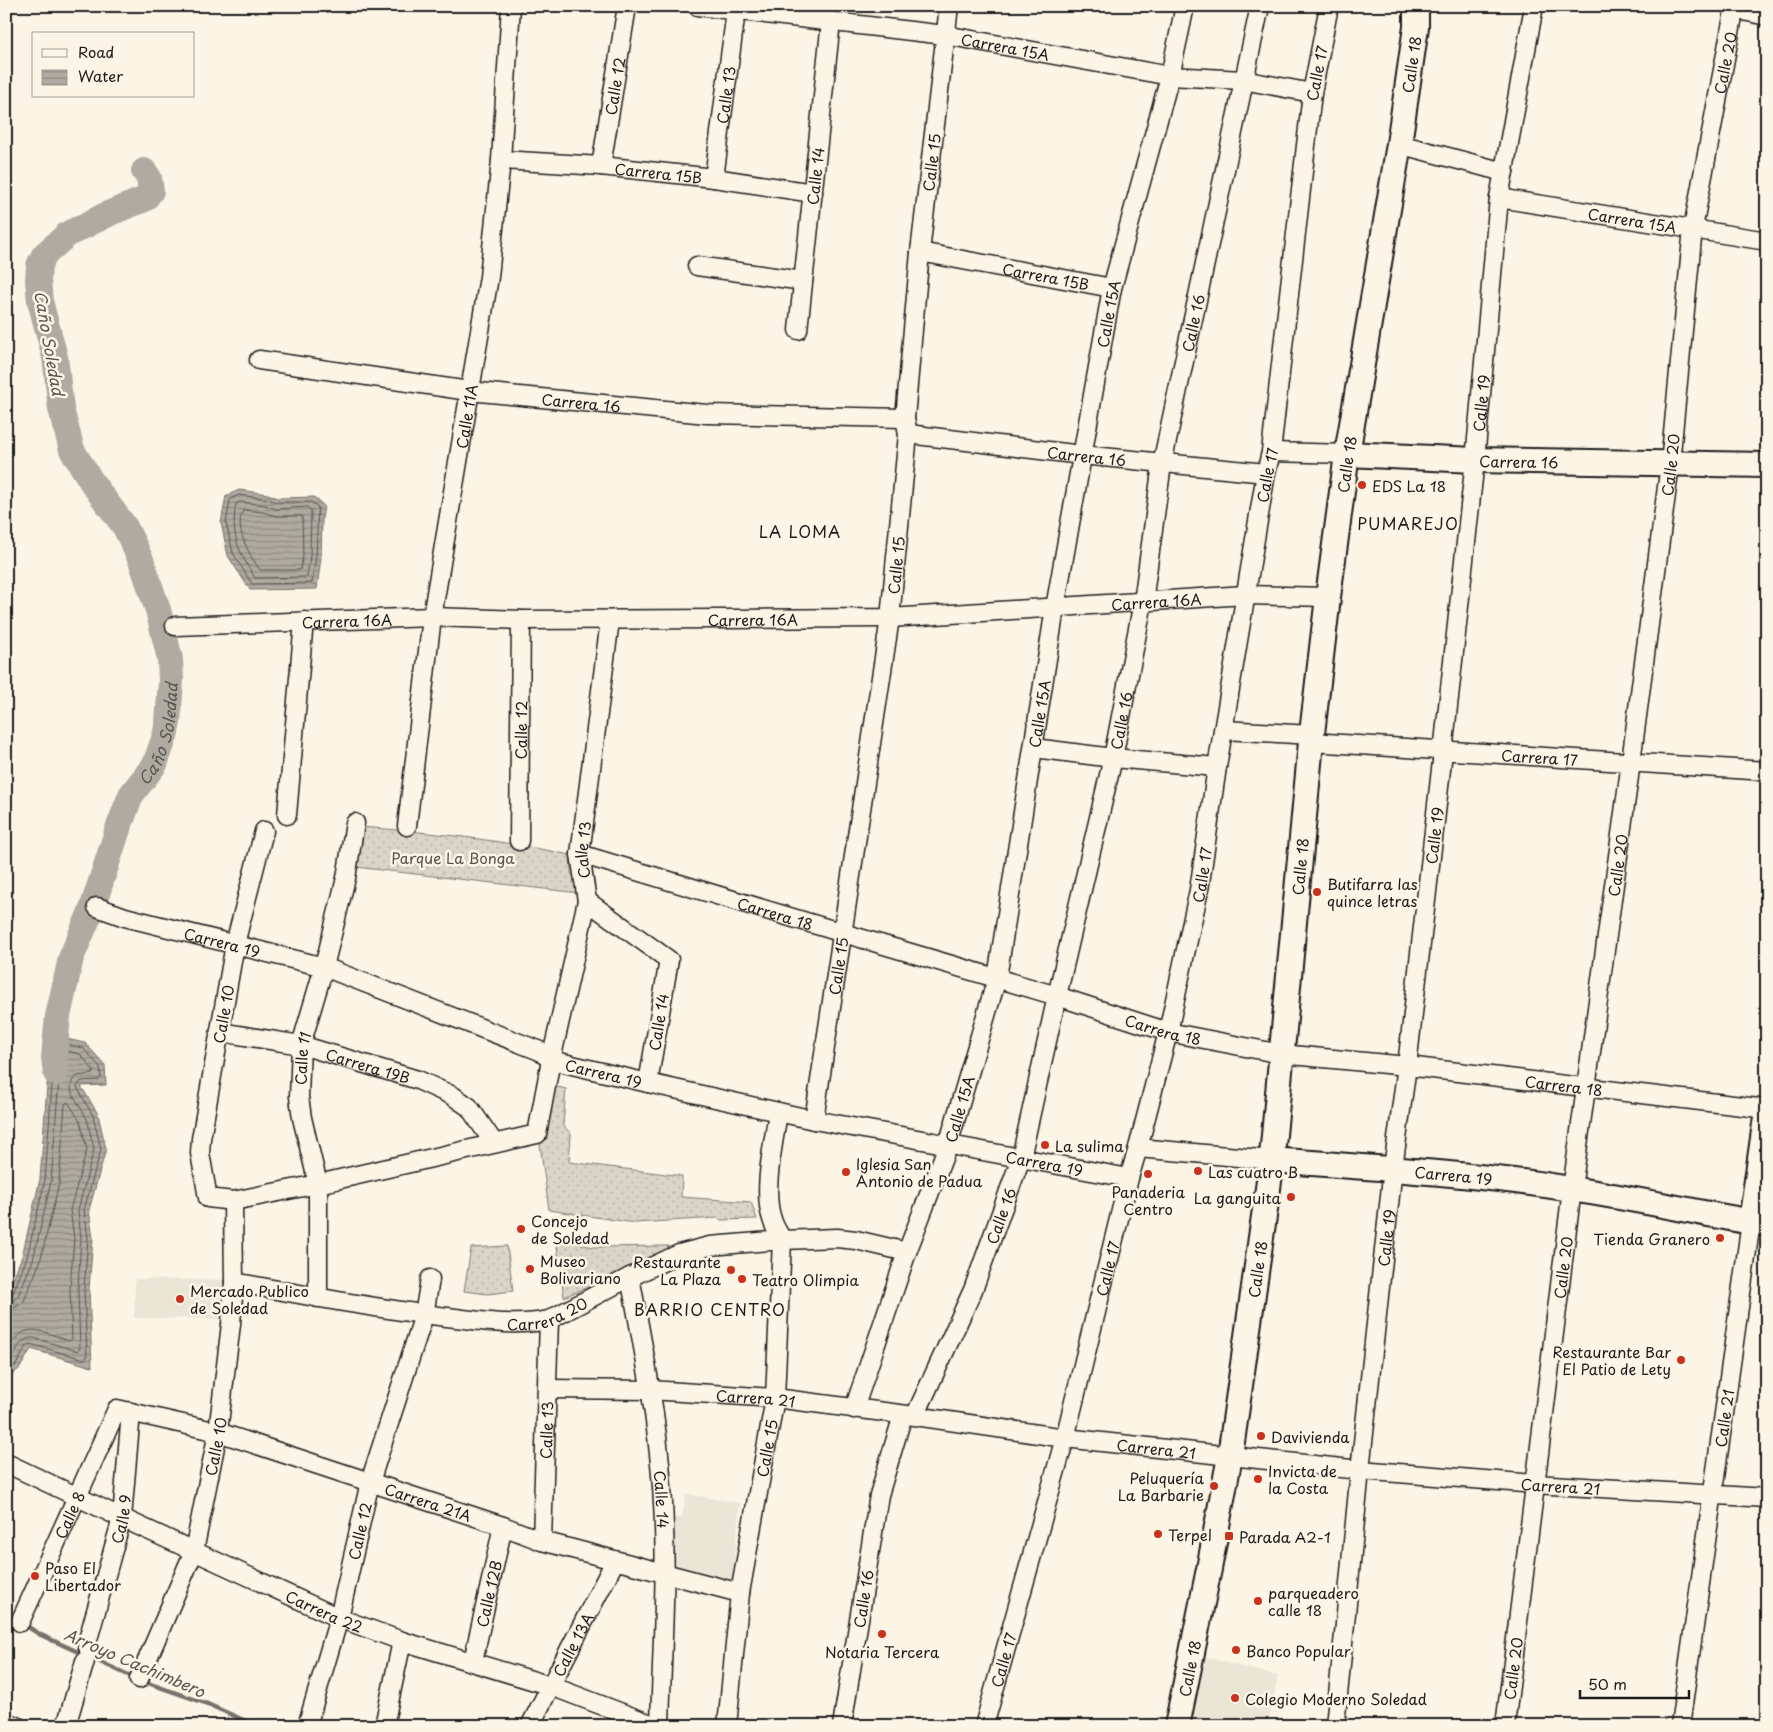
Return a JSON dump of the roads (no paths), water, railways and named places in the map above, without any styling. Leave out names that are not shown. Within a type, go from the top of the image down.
[{"type":"main road","name":"Calle 18","points":[[1177,1726],[1210,1569],[1230,1456],[1272,1160],[1312,739],[1328,597],[1347,454],[1399,144],[1416,27],[1416,6]]},
{"type":"main road","name":"Carrera 16","points":[[1347,454],[1475,460],[1767,465]]},
{"type":"main road","name":"Calle 21","points":[[1759,1222],[1767,1110]]},
{"type":"main road","name":"Carrera 19","points":[[1272,1160],[1393,1168],[1482,1177],[1572,1189],[1759,1222]]},
{"type":"street","name":"Calle 11A","points":[[407,826],[432,617],[489,277],[501,160],[511,6]]},
{"type":"street","name":"Calle 12","points":[[600,166],[627,6]]},
{"type":"street","name":"Carrera 15A","points":[[697,6],[945,35],[1170,76],[1242,80],[1312,93]]},
{"type":"street","name":"Calle 15","points":[[814,1120],[890,618],[920,252],[949,6]]},
{"type":"street","name":"Calle 15A","points":[[854,1409],[907,1252],[948,1145],[997,978],[1055,608],[1112,288],[1170,76],[1185,6]]},
{"type":"street","name":"Calle 16","points":[[842,1726],[880,1495],[909,1415],[973,1290],[1022,1158],[1057,996],[1113,758],[1143,602],[1162,464],[1242,80],[1260,6]]},
{"type":"street","name":"Calle 17","points":[[984,1726],[1065,1438],[1129,1178],[1168,1032],[1199,890],[1245,595],[1271,452],[1312,93],[1329,6]]},
{"type":"street","name":"Calle 19","points":[[1335,1726],[1360,1470],[1393,1168],[1407,1066],[1475,460],[1499,198],[1534,6]]},
{"type":"street","points":[[1735,8],[1767,16]]},
{"type":"street","name":"Calle 20","points":[[1505,1726],[1572,1189],[1670,464],[1693,228],[1735,8]]},
{"type":"street","name":"Calle 13","points":[[714,178],[736,11]]},
{"type":"street","name":"Calle 14","points":[[798,330],[831,21]]},
{"type":"street","points":[[1399,144],[1504,172]]},
{"type":"street","name":"Carrera 15B","points":[[501,160],[600,166],[714,178],[813,193]]},
{"type":"street","name":"Carrera 15A","points":[[1499,198],[1767,241]]},
{"type":"street","name":"Carrera 15B","points":[[920,252],[1112,288]]},
{"type":"street","points":[[697,266],[803,281]]},
{"type":"street","name":"Carrera 16","points":[[259,360],[469,391],[707,414],[906,426],[1082,456],[1266,473]]},
{"type":"street","name":"Carrera 16","points":[[1271,452],[1347,454]]},
{"type":"street","name":"Carrera 16A","points":[[175,626],[432,617],[522,620],[890,618],[1245,595],[1328,597]]},
{"type":"street","name":"Calle 12","points":[[518,841],[522,620]]},
{"type":"street","name":"Calle 13","points":[[494,1143],[536,1134],[587,902],[580,854],[610,620]]},
{"type":"street","points":[[287,815],[304,622]]},
{"type":"street","name":"Carrera 17","points":[[1223,730],[1443,752],[1767,771]]},
{"type":"street","points":[[1034,748],[1113,758],[1217,767]]},
{"type":"street","name":"Calle 11","points":[[318,1298],[318,1184],[302,1118],[299,1096],[301,1044],[324,966],[350,863],[355,823]]},
{"type":"street","name":"Calle 10","points":[[139,1679],[194,1551],[218,1432],[234,1282],[233,1201],[208,1198],[200,1153],[235,944],[264,831]]},
{"type":"street","name":"Carrera 18","points":[[580,854],[1057,996],[1168,1032],[1281,1054],[1407,1066],[1767,1110]]},
{"type":"street","name":"Calle 14","points":[[587,902],[669,960],[648,1083]]},
{"type":"street","name":"Carrera 19","points":[[98,908],[125,917],[324,966],[540,1051],[551,1060],[814,1120],[1129,1178]]},
{"type":"street","name":"Carrera 19B","points":[[220,1032],[301,1044],[418,1080],[454,1096],[469,1107],[494,1143]]},
{"type":"street","name":"Calle 15","points":[[727,1726],[740,1593],[775,1398],[782,1240],[772,1220],[769,1199],[769,1174],[778,1112]]},
{"type":"street","points":[[233,1201],[318,1184],[494,1143]]},
{"type":"street","name":"Carrera 19","points":[[1138,1148],[1272,1160]]},
{"type":"street","name":"Calle 21","points":[[1680,1726],[1713,1494],[1759,1222]]},
{"type":"street","name":"Carrera 20","points":[[234,1282],[424,1315],[506,1324],[535,1323],[549,1320],[630,1277],[679,1254],[710,1246],[782,1240],[846,1239],[907,1252]]},
{"type":"street","name":"Calle 14","points":[[630,1277],[650,1390],[662,1486],[665,1574],[658,1726]]},
{"type":"street","name":"Calle 12","points":[[307,1726],[339,1618],[370,1482],[424,1315],[430,1279]]},
{"type":"street","name":"Calle 13","points":[[542,1541],[549,1320]]},
{"type":"street","name":"Carrera 21","points":[[548,1388],[650,1390],[775,1398],[1065,1438],[1360,1470],[1535,1484],[1767,1498]]},
{"type":"street","name":"Carrera 21A","points":[[124,1410],[218,1432],[504,1526],[542,1541],[740,1593]]},
{"type":"street","name":"Calle 8","points":[[20,1622],[78,1497],[124,1410]]},
{"type":"street","name":"Calle 9","points":[[66,1726],[87,1656],[87,1643],[122,1518],[124,1410]]},
{"type":"street","name":"Carrera 22","points":[[6,1463],[339,1618],[402,1641],[551,1686],[658,1726]]},
{"type":"street","name":"Calle 12B","points":[[473,1661],[504,1526]]},
{"type":"street","name":"Calle 13A","points":[[530,1726],[615,1561]]},
{"type":"street","points":[[384,1726],[402,1641]]},
{"type":"street","points":[[6,1722],[17,1726]]},
{"type":"water","points":[[239,490],[268,494],[278,498],[314,497],[324,506],[317,589],[250,590],[228,556],[221,523],[226,496]]},
{"type":"water","points":[[51,1032],[57,1037],[85,1043],[105,1065],[106,1085],[81,1086],[98,1114],[106,1149],[89,1210],[93,1238],[89,1289],[92,1367],[31,1349],[20,1368],[6,1380],[6,1296],[22,1256],[40,1179]]},
{"type":"waterway","name":"Caño Soledad","points":[[56,1073],[54,1057],[58,1016],[71,958],[92,909],[131,795],[155,764],[168,722],[171,680],[170,659],[158,610],[141,560],[125,527],[93,484],[72,450],[61,409],[55,357],[40,301],[39,266],[44,255],[68,234],[110,213],[145,199],[151,191],[149,178],[144,171]]},
{"type":"waterway","name":"Arroyo Cachimbero","points":[[6,1613],[16,1620]]},
{"type":"waterway","name":"Arroyo Cachimbero","points":[[23,1624],[41,1635],[135,1678]]},
{"type":"waterway","name":"Arroyo Cachimbero","points":[[142,1681],[205,1703],[257,1726]]},
{"type":"place","name":"EDS La 18","points":[[1362,485]]},
{"type":"place","name":"Butifarra las quince letras","points":[[1317,892]]},
{"type":"place","name":"La sulima","points":[[1045,1145]]},
{"type":"place","name":"Las cuatro B","points":[[1198,1171]]},
{"type":"place","name":"Iglesia San Antonio de Padua","points":[[846,1172]]},
{"type":"place","name":"Panaderia Centro","points":[[1148,1174]]},
{"type":"place","name":"La ganguita","points":[[1291,1197]]},
{"type":"place","name":"Concejo de Soledad","points":[[521,1229]]},
{"type":"place","name":"Tienda Granero","points":[[1720,1238]]},
{"type":"place","name":"Museo Bolivariano","points":[[530,1269]]},
{"type":"place","name":"Restaurante La Plaza","points":[[731,1270]]},
{"type":"place","name":"Teatro Olimpia","points":[[742,1279]]},
{"type":"place","name":"Mercado Publico de Soledad","points":[[180,1299]]},
{"type":"place","name":"Restaurante Bar El Patio de Lety","points":[[1681,1360]]},
{"type":"place","name":"Davivienda","points":[[1261,1436]]},
{"type":"place","name":"Invicta de la Costa","points":[[1258,1479]]},
{"type":"place","name":"Peluquería La Barbarie","points":[[1214,1486]]},
{"type":"place","name":"Terpel","points":[[1158,1534]]},
{"type":"place","name":"Parada A2-1","points":[[1229,1536]]},
{"type":"place","name":"Paso El Libertador","points":[[35,1576]]},
{"type":"place","name":"parqueadero calle 18","points":[[1258,1601]]},
{"type":"place","name":"Notaria Tercera","points":[[882,1634]]},
{"type":"place","name":"Banco Popular","points":[[1236,1650]]},
{"type":"place","name":"Colegio Moderno Soledad","points":[[1235,1698]]},
{"type":"district","name":"PUMAREJO","points":[[1408,523]]},
{"type":"district","name":"LA LOMA","points":[[800,531]]},
{"type":"district","name":"BARRIO CENTRO","points":[[710,1309]]},
{"type":"park label","name":"Parque La Bonga","points":[[453,857]]}]
